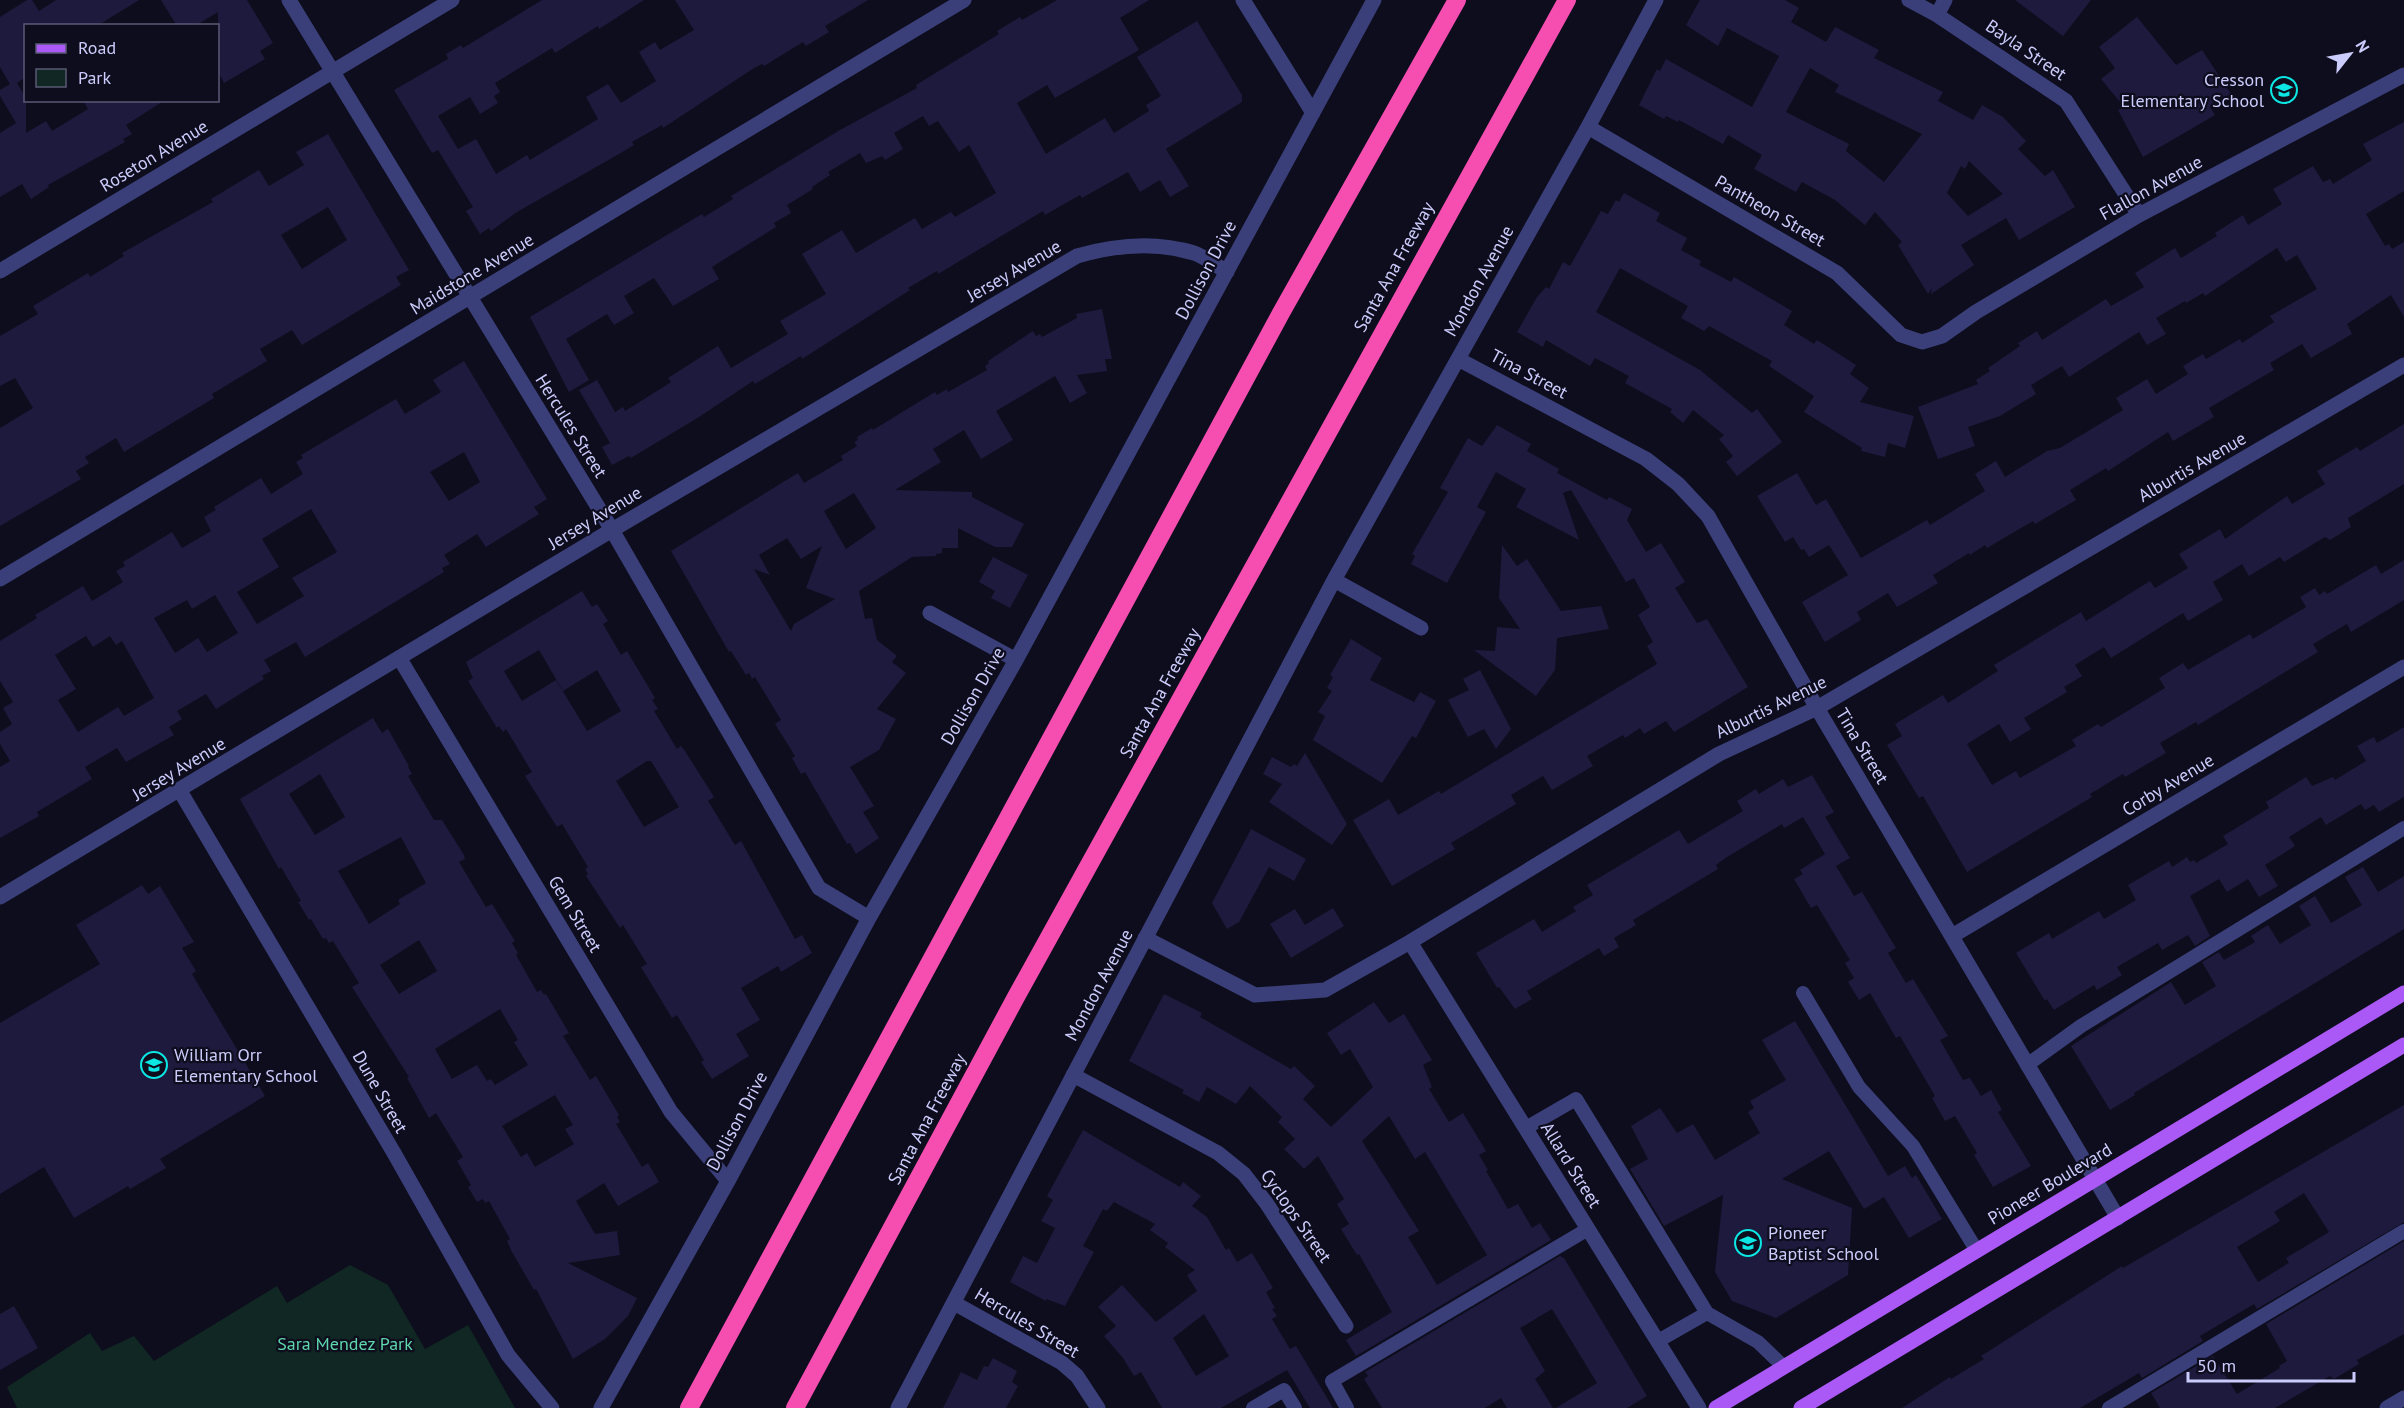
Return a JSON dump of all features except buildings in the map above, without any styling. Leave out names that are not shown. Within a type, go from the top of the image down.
[{"type":"highway","points":[[689,1408],[1276,324],[1457,0]]},
{"type":"highway","name":"Santa Ana Freeway","points":[[795,1408],[1011,1007],[1567,0]]},
{"type":"main road","name":"Pioneer Boulevard","points":[[1716,1408],[2404,993]]},
{"type":"main road","points":[[1801,1408],[2404,1045]]},
{"type":"street","name":"Hercules Street","points":[[289,0],[612,530],[819,888],[870,918]]},
{"type":"street","name":"Roseton Avenue","points":[[0,271],[452,0]]},
{"type":"street","name":"Maidstone Avenue","points":[[0,579],[964,0]]},
{"type":"street","points":[[1243,0],[1313,113]]},
{"type":"street","name":"Dollison Drive","points":[[600,1408],[728,1181],[870,918],[1016,660],[1374,0]]},
{"type":"street","name":"Mondon Avenue","points":[[898,1408],[1334,580],[1588,127],[1656,0]]},
{"type":"street","name":"Bayla Street","points":[[1909,0],[1937,15],[2066,100],[2139,215]]},
{"type":"street","points":[[1937,15],[1945,0]]},
{"type":"street","name":"Flallon Avenue","points":[[1922,342],[1942,336],[1976,312],[2139,215],[2404,75]]},
{"type":"street","name":"Pantheon Street","points":[[1588,127],[1837,273],[1901,335],[1922,342]]},
{"type":"street","name":"Jersey Avenue","points":[[0,897],[612,530],[1077,256],[1111,246],[1140,245],[1195,254],[1227,272]]},
{"type":"street","name":"Tina Street","points":[[1458,359],[1646,459],[1678,484],[1708,516],[1817,708],[2118,1218]]},
{"type":"street","name":"Alburtis Avenue","points":[[1145,938],[1255,995],[1325,990],[1410,942],[1719,754],[1817,708],[2404,365]]},
{"type":"street","points":[[1334,580],[1421,628]]},
{"type":"street","points":[[930,613],[1016,660]]},
{"type":"street","name":"Gem Street","points":[[400,659],[671,1112],[728,1181]]},
{"type":"street","name":"Corby Avenue","points":[[1952,936],[2404,667]]},
{"type":"street","name":"Dune Street","points":[[180,791],[394,1154],[508,1355],[552,1408]]},
{"type":"street","name":"Allard Street","points":[[1410,942],[1699,1408]]},
{"type":"street","name":"Cyclops Street","points":[[1074,1075],[1218,1153],[1244,1174],[1267,1204],[1346,1326]]},
{"type":"street","name":"Hercules Street","points":[[954,1303],[1062,1363],[1077,1376],[1098,1408]]},
{"type":"street","points":[[2387,1408],[2404,1398]]},
{"type":"lane","points":[[2027,1065],[2081,1026],[2404,828]]},
{"type":"lane","points":[[1803,993],[1859,1087],[1913,1146],[1977,1251]]},
{"type":"lane","points":[[1526,1128],[1576,1099],[1707,1313],[1758,1342],[1784,1367]]},
{"type":"lane","points":[[1347,1408],[1332,1381],[1588,1229]]},
{"type":"lane","points":[[2109,1408],[2404,1231]]},
{"type":"lane","points":[[1658,1341],[1707,1313]]},
{"type":"lane","points":[[1253,1408],[1284,1390],[1294,1408]]},
{"type":"green space","name":"Sara Mendez Park","points":[[350,1265],[388,1285],[425,1349],[468,1325],[515,1408],[17,1408],[7,1387],[90,1333],[102,1351],[134,1336],[154,1361],[277,1286],[287,1303]]},
{"type":"place","name":"Cresson Elementary School","points":[[2284,90]]},
{"type":"place","name":"William Orr Elementary School","points":[[154,1065]]},
{"type":"place","name":"Pioneer Baptist School","points":[[1748,1243]]}]
